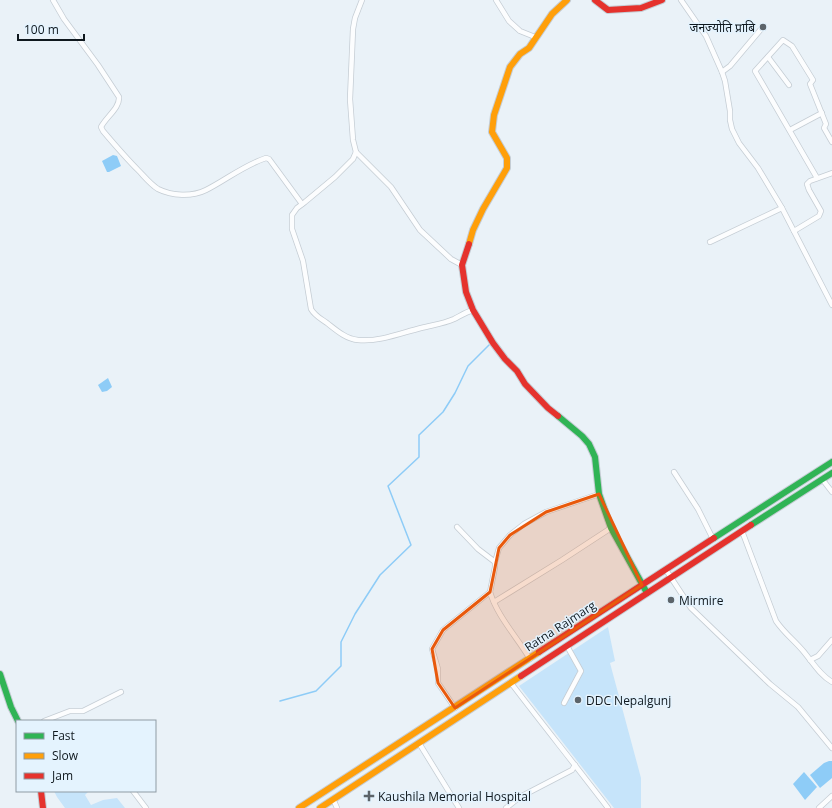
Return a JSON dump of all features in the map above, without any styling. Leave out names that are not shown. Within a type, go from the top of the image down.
[{"type":"main road","points":[[567,0],[552,14],[529,48],[520,54],[510,67],[494,115],[492,132],[507,158],[507,168],[483,209],[473,230],[462,265],[466,292],[473,310],[504,358],[517,371],[525,384],[548,408],[582,436],[589,444],[595,457],[599,494],[611,528],[647,593]]},
{"type":"main road","points":[[595,0],[608,10],[640,8],[662,0]]},
{"type":"main road","name":"Ratna Rajmarg","points":[[300,808],[832,462]]},
{"type":"main road","name":"Ratna Rajmarg","points":[[320,808],[832,473]]},
{"type":"main road","points":[[0,674],[11,707],[18,720]]},
{"type":"main road","points":[[41,792],[43,808]]},
{"type":"street","points":[[53,0],[64,19],[98,65],[119,97],[118,105],[101,127],[103,131],[118,150],[149,182],[158,189],[178,195],[194,194],[205,190],[266,158],[269,159],[302,204]]},
{"type":"street","points":[[362,0],[355,18],[353,29],[350,99],[353,140],[356,152],[391,186],[420,230],[451,259],[462,265]]},
{"type":"street","points":[[496,0],[509,21],[520,31],[535,37]]},
{"type":"street","points":[[681,0],[706,36],[722,72],[725,81],[732,129],[739,143],[758,168],[782,208],[832,305]]},
{"type":"street","points":[[722,72],[730,66],[762,28]]},
{"type":"street","points":[[817,178],[755,71],[783,40],[792,46],[813,80],[810,84],[826,124],[824,128],[832,142]]},
{"type":"street","points":[[768,57],[789,85]]},
{"type":"street","points":[[790,130],[822,113]]},
{"type":"street","points":[[356,152],[353,159],[335,177],[294,211],[291,223],[292,229],[303,262],[311,309],[315,316],[339,332],[358,340],[399,335],[453,319],[473,310]]},
{"type":"street","points":[[794,231],[819,216],[821,211],[807,184],[810,180],[832,173]]},
{"type":"street","points":[[710,242],[782,208]]},
{"type":"street","points":[[674,472],[698,509],[713,539]]},
{"type":"street","points":[[822,479],[832,492]]},
{"type":"street","points":[[530,659],[494,602],[490,592],[499,548],[510,535],[524,524],[546,512],[599,494]]},
{"type":"street","points":[[457,528],[478,549],[495,562]]},
{"type":"street","points":[[494,602],[611,528]]},
{"type":"street","points":[[742,531],[776,621],[824,677],[832,682]]},
{"type":"street","points":[[666,570],[691,608],[770,684],[798,707],[832,748]]},
{"type":"street","points":[[455,708],[438,683],[438,669],[432,649],[443,630],[490,592]]},
{"type":"street","points":[[810,660],[818,656],[832,640]]},
{"type":"street","points":[[564,703],[581,671],[567,646]]},
{"type":"street","points":[[511,683],[608,808]]},
{"type":"street","points":[[47,720],[70,711],[83,711],[121,692]]},
{"type":"street","points":[[419,743],[459,808]]},
{"type":"street","points":[[506,808],[520,797],[572,770],[575,765]]},
{"type":"street","points":[[134,792],[146,808]]},
{"type":"street","points":[[820,808],[832,796]]},
{"type":"street","points":[[333,799],[337,808]]},
{"type":"highlighted area","points":[[599,494],[642,585],[455,708],[438,683],[432,649],[443,630],[490,592],[499,548],[510,535],[546,512]]},
{"type":"shaded area","points":[[608,627],[615,661],[610,663],[641,778],[641,808],[614,808],[519,686]]},
{"type":"shaded area","points":[[54,792],[88,792],[85,795],[91,805],[103,800],[117,798],[125,808],[65,808]]},
{"type":"water","points":[[113,155],[117,156],[121,166],[107,172],[102,161]]},
{"type":"water","points":[[108,378],[112,387],[107,391],[102,392],[98,385]]},
{"type":"water","points":[[832,761],[832,778],[820,788],[810,775],[824,763]]},
{"type":"water","points":[[804,772],[817,787],[805,800],[793,784]]},
{"type":"waterway","points":[[280,701],[316,691],[341,666],[341,642],[355,614],[380,575],[411,545],[388,486],[419,457],[419,435],[443,412],[455,393],[468,366],[489,345]]},
{"type":"traffic: fast","points":[[558,416],[582,436],[589,444],[595,457],[599,494],[611,528],[647,593]]},
{"type":"traffic: fast","points":[[714,538],[832,462]]},
{"type":"traffic: fast","points":[[751,525],[832,473]]},
{"type":"traffic: fast","points":[[0,674],[11,707],[18,720]]},
{"type":"traffic: slow","points":[[469,244],[473,230],[483,209],[507,168],[507,158],[492,132],[494,115],[510,67],[520,54],[529,48],[552,14],[567,0]]},
{"type":"traffic: slow","points":[[299,808],[539,652]]},
{"type":"traffic: slow","points":[[320,808],[521,676]]},
{"type":"traffic: jam","points":[[595,0],[608,10],[641,8],[662,0]]},
{"type":"traffic: jam","points":[[469,244],[462,265],[466,292],[473,310],[493,343],[505,359],[517,371],[525,384],[548,408],[558,416]]},
{"type":"traffic: jam","points":[[521,676],[751,525]]},
{"type":"traffic: jam","points":[[539,652],[714,538]]},
{"type":"traffic: jam","points":[[41,792],[43,808]]},
{"type":"place","name":"जनज्योति प्राबि","points":[[763,27]]},
{"type":"place","name":"Mirmire","points":[[671,600]]},
{"type":"place","name":"DDC Nepalgunj","points":[[578,700]]},
{"type":"place","name":"Kaushila Memorial Hospital","points":[[369,796]]}]
